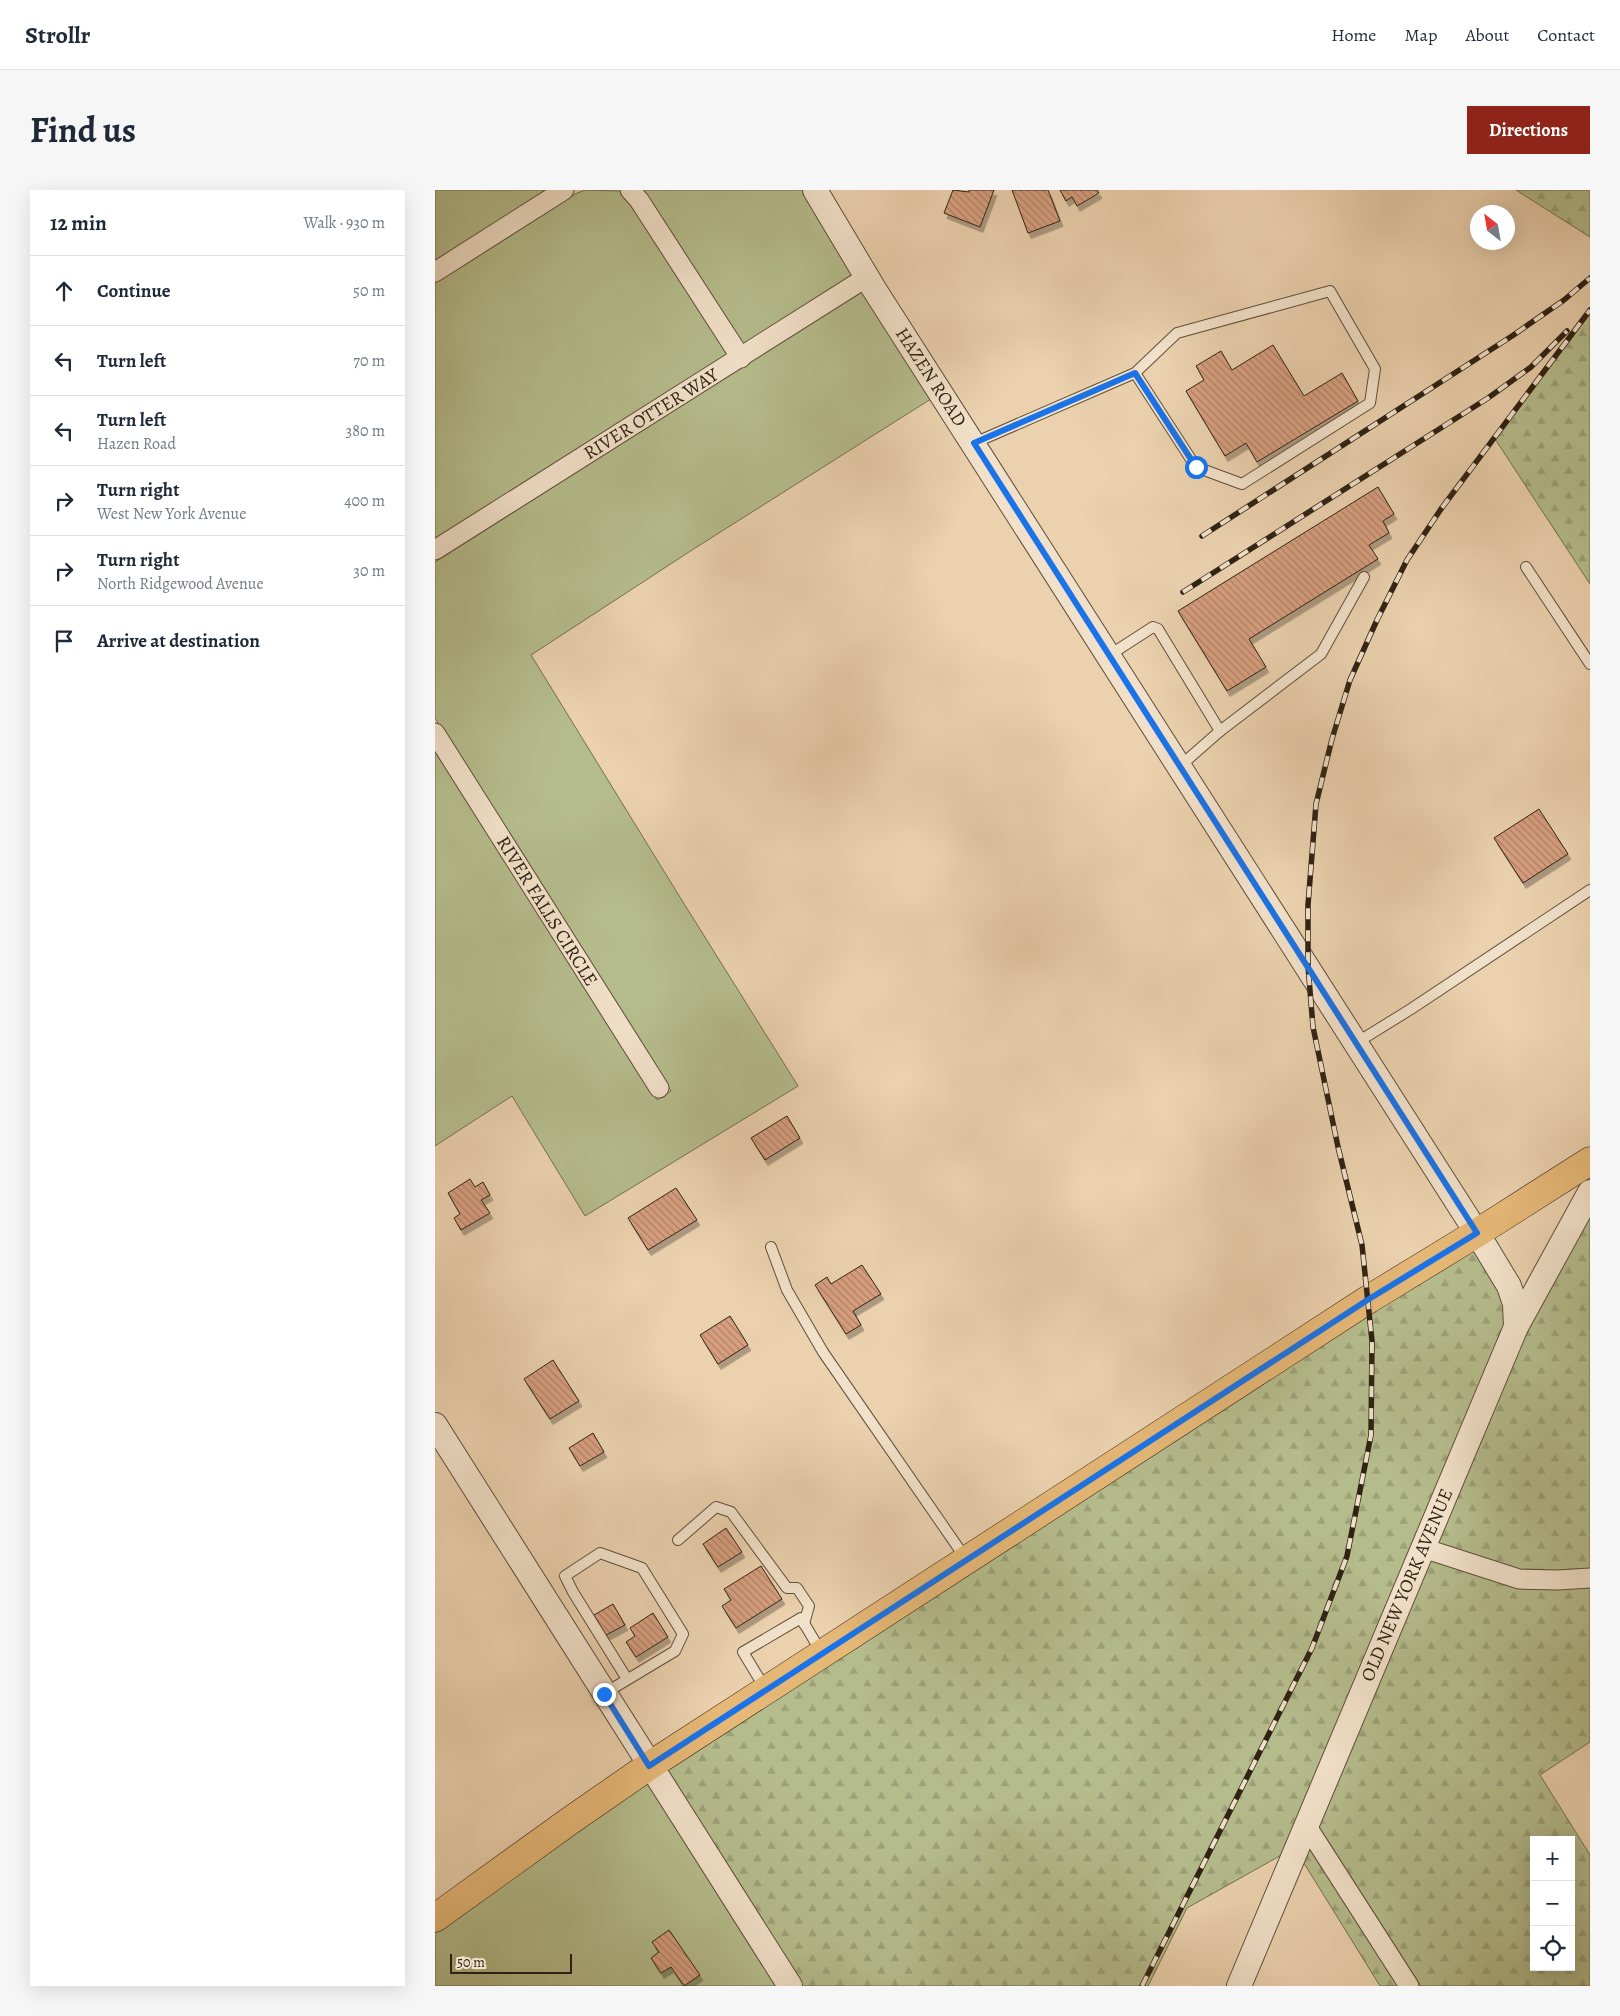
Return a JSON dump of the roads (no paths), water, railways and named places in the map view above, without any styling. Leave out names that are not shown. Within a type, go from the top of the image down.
[{"type":"main road","points":[[435,1918],[649,1766],[1369,1299],[1590,1161]]},
{"type":"street","points":[[435,272],[564,190]]},
{"type":"street","points":[[630,190],[644,208],[741,358]]},
{"type":"street","name":"HAZEN ROAD","points":[[815,190],[867,277],[1477,1233],[1509,1286],[1515,1304],[1516,1327]]},
{"type":"street","name":"RIVER OTTER WAY","points":[[435,550],[867,277]]},
{"type":"street","name":"RIVER FALLS CIRCLE","points":[[435,734],[659,1088]]},
{"type":"street","name":"OLD NEW YORK AVENUE","points":[[1239,1986],[1516,1327],[1590,1192]]},
{"type":"street","points":[[435,1425],[649,1766],[790,1986]]},
{"type":"street","points":[[1423,1548],[1519,1579],[1558,1580],[1590,1578]]},
{"type":"street","points":[[1306,1825],[1409,1986]]},
{"type":"lane","points":[[974,443],[1135,373],[1177,333],[1330,291],[1375,369],[1370,403],[1242,484],[1196,467],[1135,373]]},
{"type":"lane","points":[[1527,568],[1590,664]]},
{"type":"lane","points":[[1179,767],[1220,731],[1321,654],[1364,577]]},
{"type":"lane","points":[[1109,656],[1153,627],[1158,629],[1220,731]]},
{"type":"lane","points":[[1356,1043],[1411,1009],[1590,890]]},
{"type":"lane","points":[[771,1247],[787,1290],[823,1352],[966,1560]]},
{"type":"lane","points":[[678,1540],[716,1507],[731,1512],[787,1588],[797,1588],[809,1606],[805,1624]]},
{"type":"lane","points":[[604,1694],[675,1651],[683,1634],[642,1568],[600,1553],[565,1576],[627,1679]]},
{"type":"lane","points":[[766,1690],[743,1652],[801,1618],[822,1653]]},
{"type":"railway","points":[[1202,536],[1512,336],[1564,300],[1590,278]]},
{"type":"railway","points":[[1142,1986],[1312,1648],[1347,1556],[1371,1435],[1372,1341],[1362,1245],[1338,1147],[1313,1027],[1308,966],[1308,905],[1316,804],[1332,739],[1350,680],[1407,560],[1441,509],[1590,310]]},
{"type":"railway","points":[[1183,592],[1488,398],[1531,367],[1567,331]]}]
